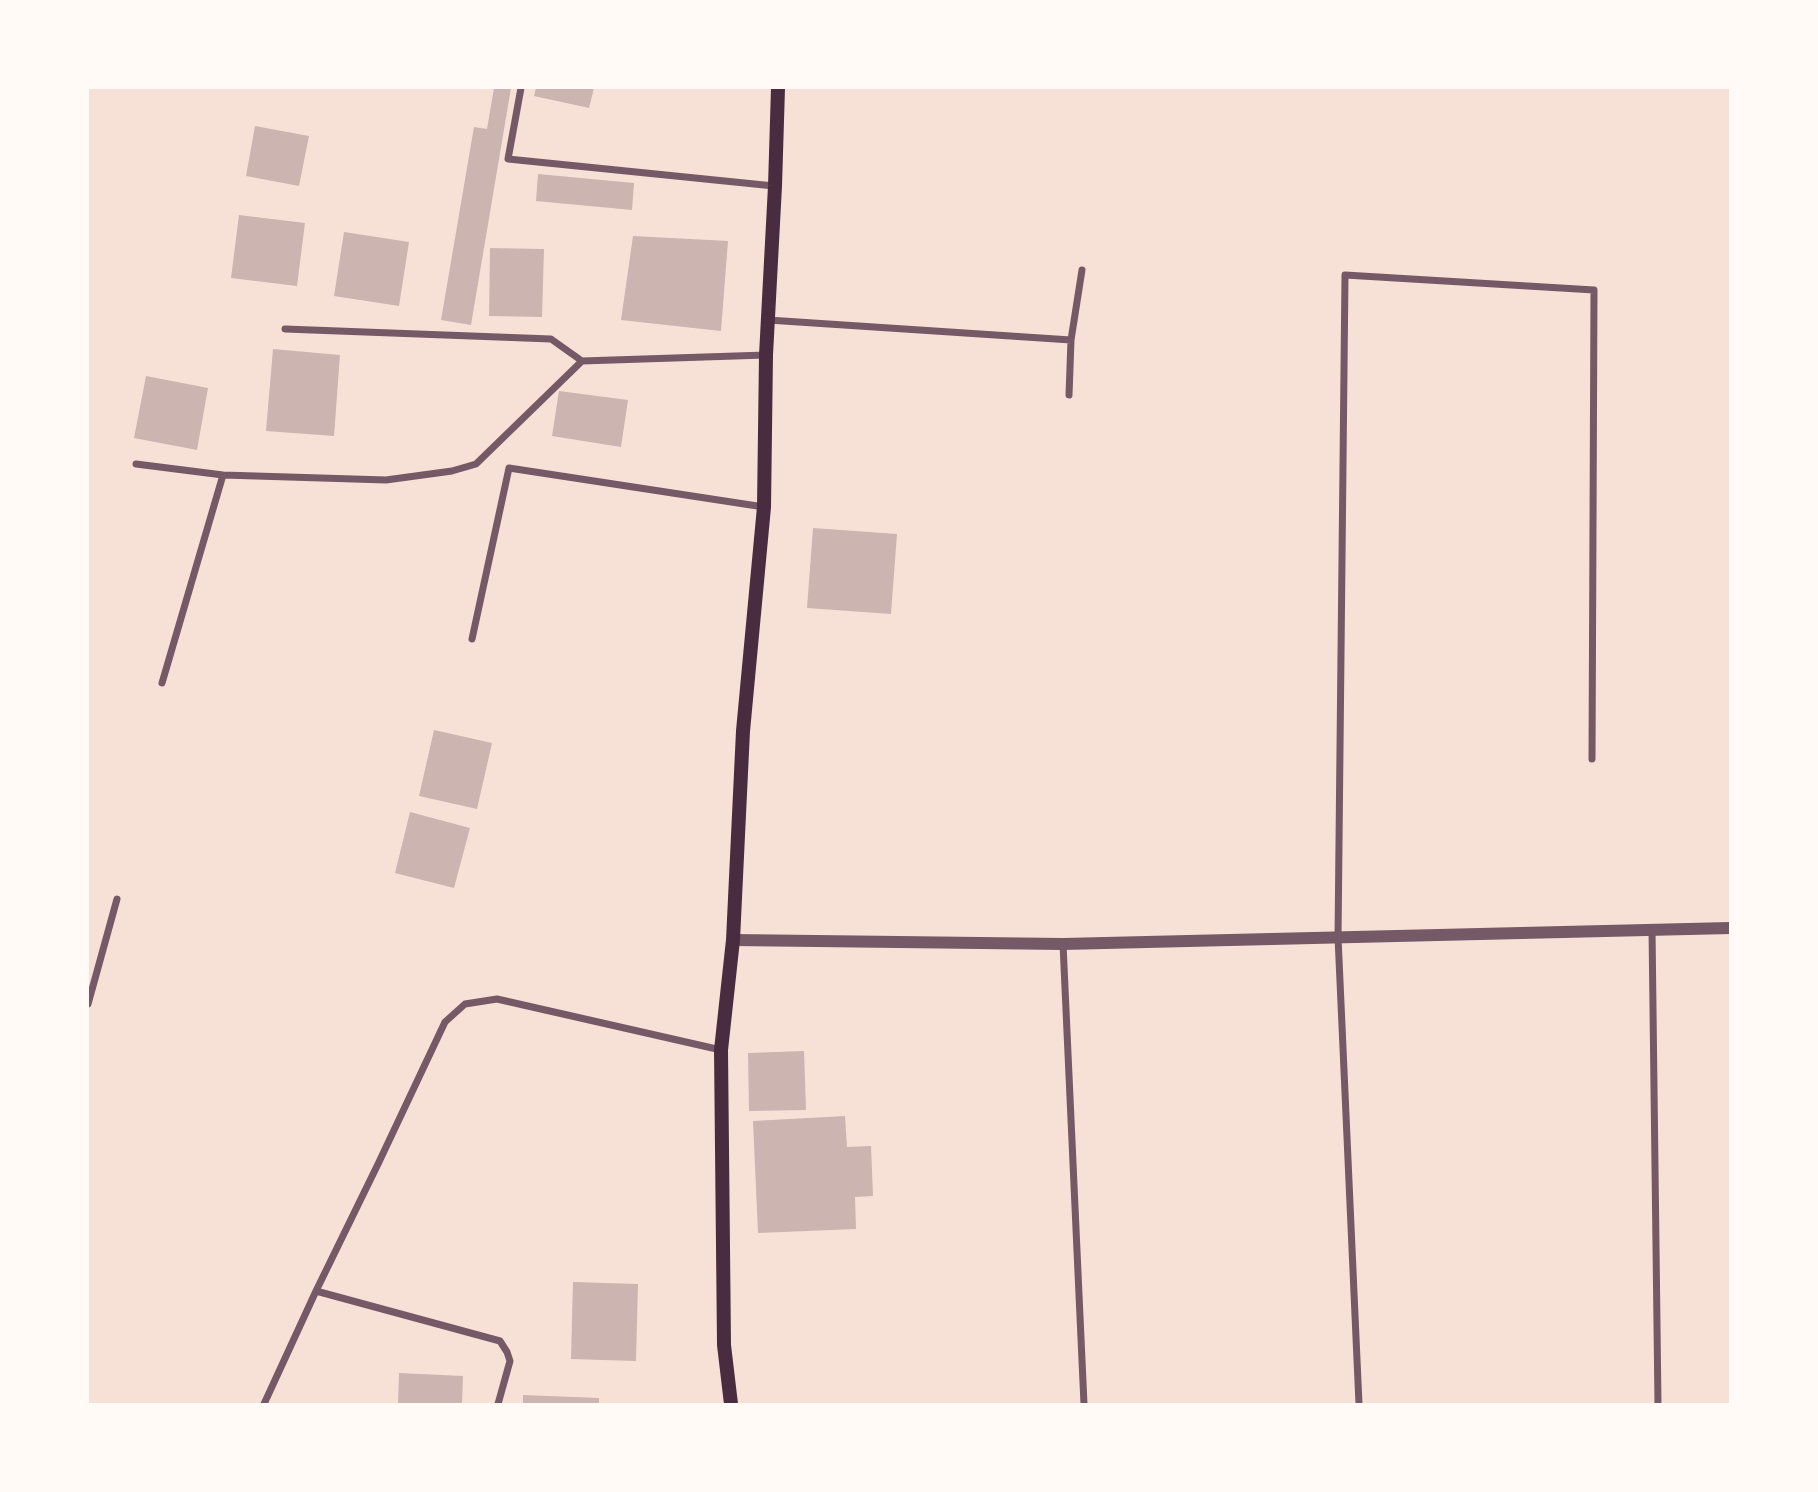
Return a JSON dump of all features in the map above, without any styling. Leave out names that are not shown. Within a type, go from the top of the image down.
[{"type":"main road","points":[[731,1405],[724,1345],[721,1050],[733,940],[743,731],[764,508],[767,320],[778,88]]},
{"type":"street","points":[[521,88],[508,159],[775,186]]},
{"type":"street","points":[[1069,395],[1071,340],[1082,270]]},
{"type":"street","points":[[1359,1405],[1338,937],[1345,275],[1594,290],[1592,759]]},
{"type":"street","points":[[767,320],[1071,340]]},
{"type":"street","points":[[285,329],[551,338],[582,361],[766,355]]},
{"type":"street","points":[[136,464],[223,475],[386,480],[452,471],[476,464],[582,361]]},
{"type":"street","points":[[472,639],[509,468],[764,508]]},
{"type":"street","points":[[162,683],[223,475]]},
{"type":"street","points":[[88,1004],[117,899]]},
{"type":"street","points":[[733,940],[1063,944],[1731,928]]},
{"type":"street","points":[[1651,929],[1658,1405]]},
{"type":"street","points":[[1063,944],[1084,1405]]},
{"type":"street","points":[[264,1405],[445,1021],[465,1004],[497,999],[721,1050]]},
{"type":"street","points":[[316,1291],[500,1340],[510,1361],[498,1405]]},
{"type":"building","points":[[494,88],[511,88],[471,325],[441,320],[474,127],[487,129]]},
{"type":"building","points":[[536,88],[594,88],[589,108],[534,96]]},
{"type":"building","points":[[255,126],[309,136],[299,186],[246,176]]},
{"type":"building","points":[[538,174],[634,183],[632,210],[536,201]]},
{"type":"building","points":[[239,215],[305,223],[297,286],[231,278]]},
{"type":"building","points":[[344,232],[409,242],[399,306],[334,296]]},
{"type":"building","points":[[633,236],[728,241],[721,331],[621,320]]},
{"type":"building","points":[[490,248],[544,249],[542,317],[489,316]]},
{"type":"building","points":[[273,349],[340,355],[334,436],[266,431]]},
{"type":"building","points":[[146,376],[208,388],[197,450],[134,438]]},
{"type":"building","points":[[559,391],[628,400],[621,447],[552,436]]},
{"type":"building","points":[[813,528],[897,534],[891,614],[807,608]]},
{"type":"building","points":[[434,730],[492,743],[477,809],[419,796]]},
{"type":"building","points":[[410,812],[470,828],[454,888],[395,873]]},
{"type":"building","points":[[804,1051],[806,1110],[749,1111],[748,1053]]},
{"type":"building","points":[[845,1116],[847,1147],[871,1146],[873,1196],[855,1197],[856,1229],[758,1233],[753,1121]]},
{"type":"building","points":[[573,1282],[638,1284],[636,1361],[571,1359]]},
{"type":"building","points":[[399,1373],[463,1376],[462,1404],[398,1404]]},
{"type":"building","points":[[523,1395],[599,1398],[599,1404],[523,1404]]}]
